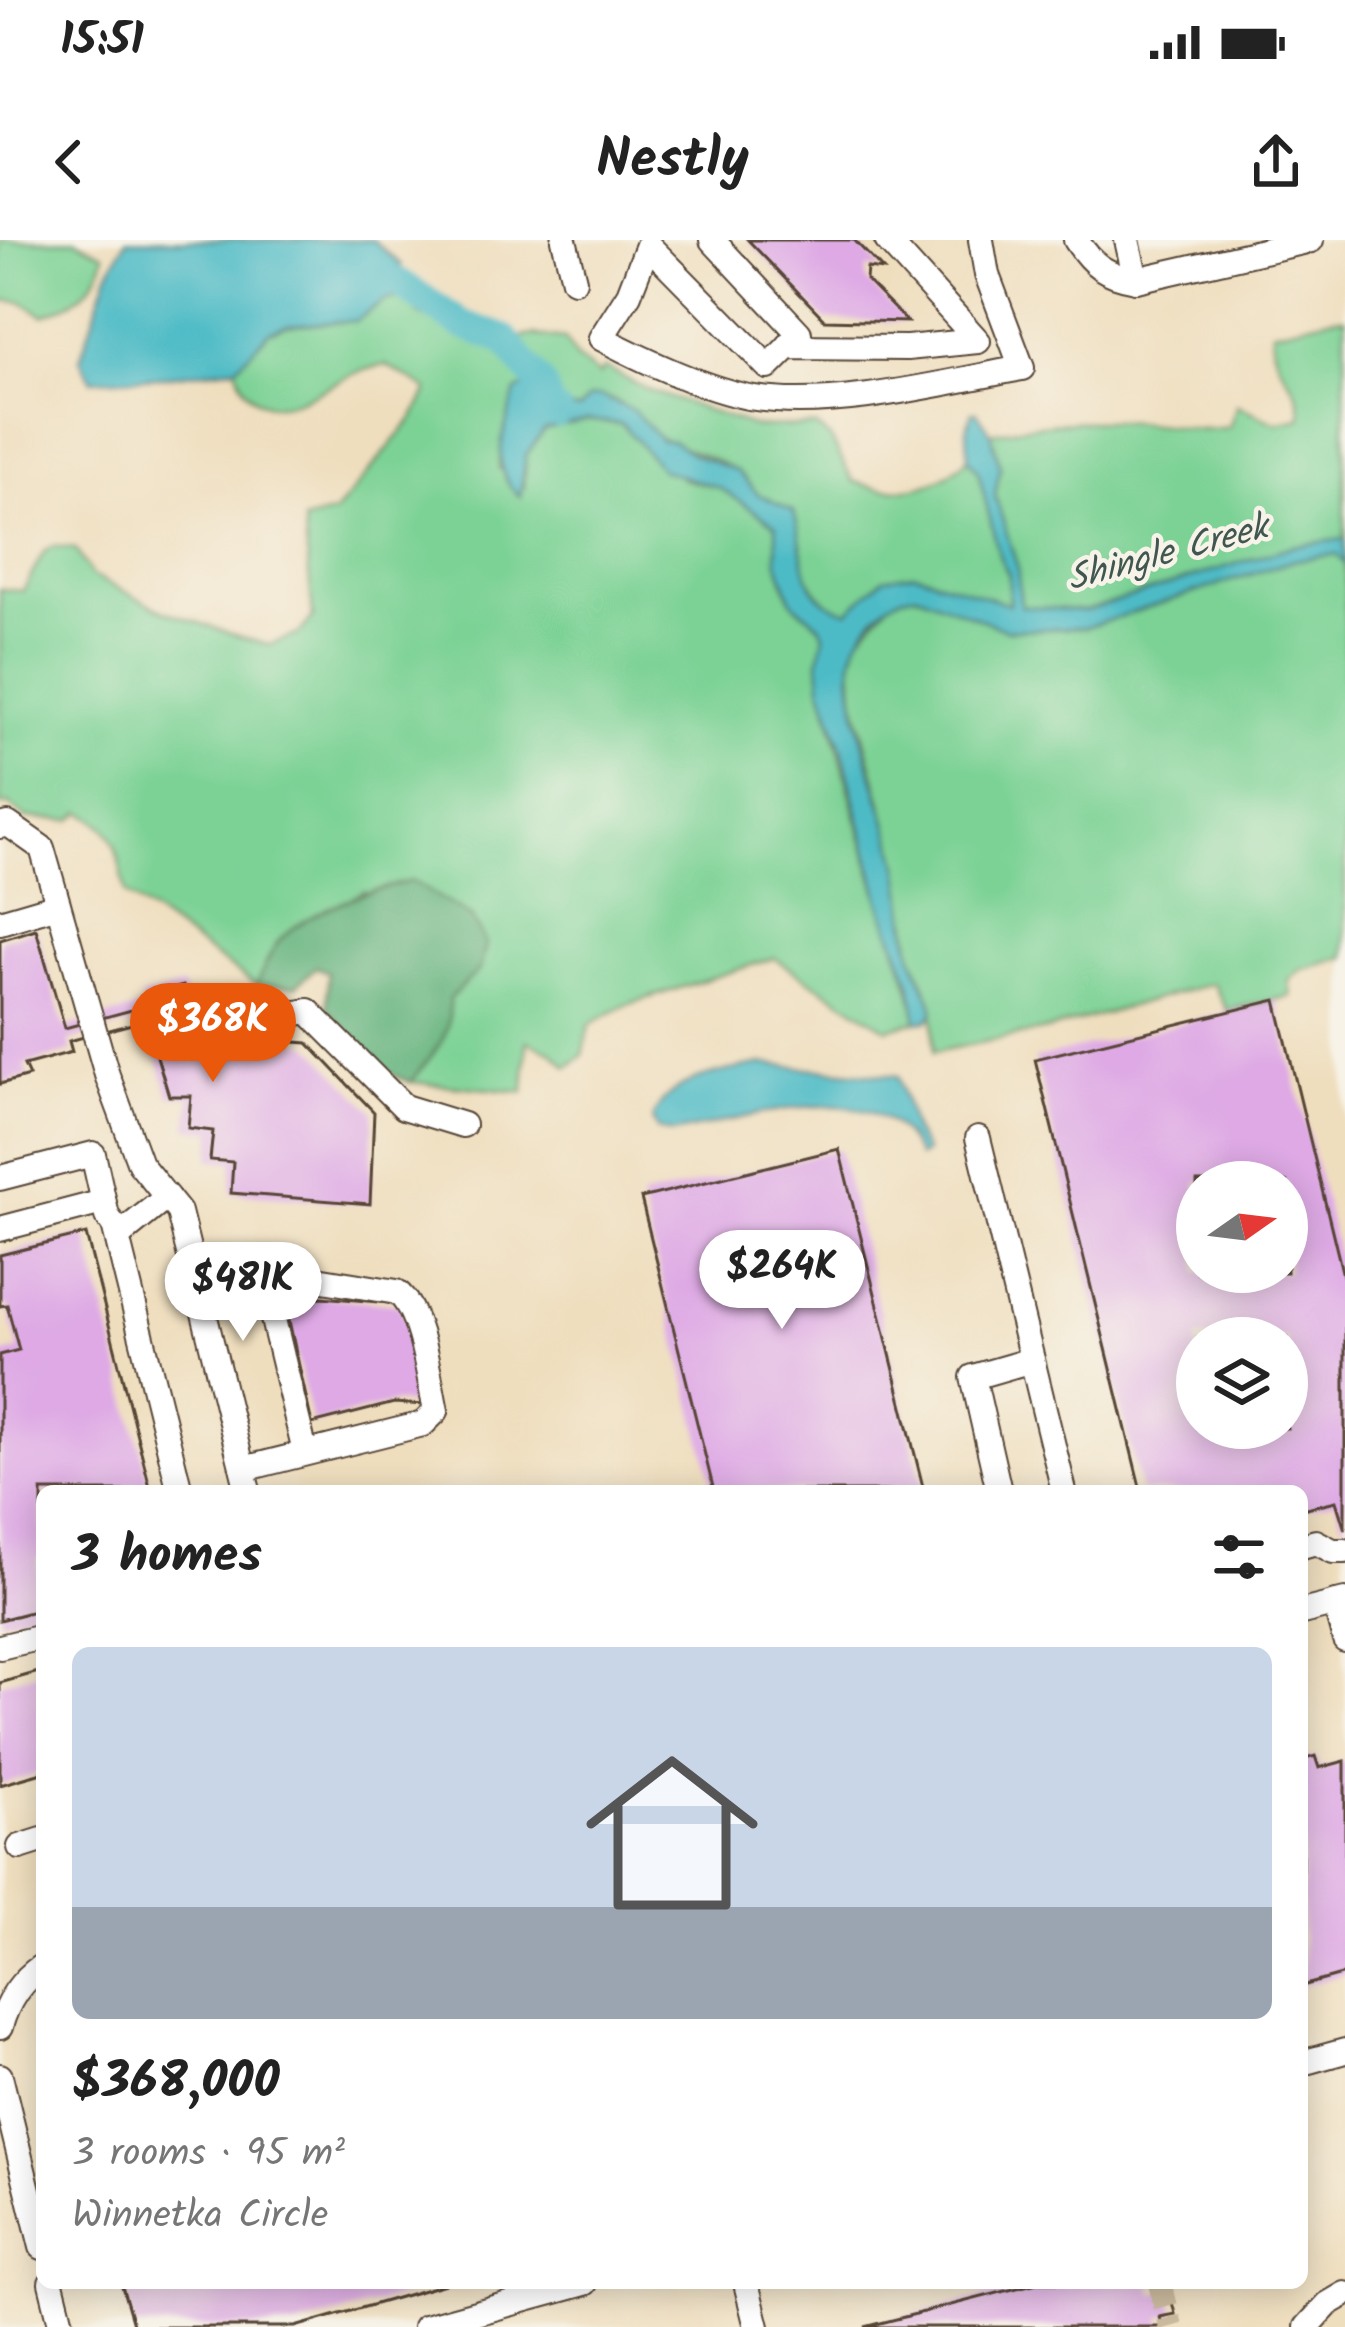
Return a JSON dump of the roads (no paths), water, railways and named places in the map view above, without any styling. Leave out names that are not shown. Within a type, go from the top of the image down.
[{"type":"street","points":[[712,240],[799,333],[768,367]]},
{"type":"street","points":[[887,240],[978,341]]},
{"type":"street","points":[[794,402],[768,367],[645,243],[629,294],[601,338],[643,361],[751,398],[794,402],[897,391],[1022,368],[987,275],[981,240]]},
{"type":"street","points":[[1076,240],[1107,275],[1136,280],[1311,240]]},
{"type":"street","points":[[1127,240],[1136,280]]},
{"type":"street","points":[[562,241],[574,280]]},
{"type":"street","points":[[788,347],[907,348],[978,341],[1007,329]]},
{"type":"street","points":[[0,826],[8,824],[41,848],[107,1076],[140,1164],[173,1205],[245,1480],[305,1453],[423,1424],[436,1412],[409,1301],[397,1292],[298,1276],[200,1296]]},
{"type":"street","points":[[0,922],[58,905]]},
{"type":"street","points":[[264,1019],[308,1011],[404,1107],[463,1125]]},
{"type":"street","points":[[978,1138],[1063,1485]]},
{"type":"street","points":[[0,1178],[93,1154],[178,1485]]},
{"type":"street","points":[[109,1214],[121,1234],[173,1205]]},
{"type":"street","points":[[0,1229],[109,1214]]},
{"type":"street","points":[[264,1282],[305,1453]]},
{"type":"street","points":[[998,1485],[973,1377],[1032,1360]]},
{"type":"street","points":[[1308,1545],[1345,1551]]},
{"type":"street","points":[[1308,1610],[1340,1602],[1345,1640]]},
{"type":"street","points":[[0,1647],[36,1638]]},
{"type":"street","points":[[0,2026],[11,1998],[36,1971]]},
{"type":"street","points":[[1308,2061],[1345,2051]]},
{"type":"street","points":[[0,2076],[35,2185]]},
{"type":"street","points":[[52,2289],[62,2327]]},
{"type":"street","points":[[424,2327],[563,2289]]},
{"type":"street","points":[[748,2289],[757,2327]]},
{"type":"street","points":[[1306,2327],[1345,2294]]},
{"type":"water","points":[[126,240],[373,240],[401,265],[388,299],[355,321],[288,325],[269,332],[236,367],[92,380],[80,359],[108,273]]},
{"type":"water","points":[[545,376],[562,408],[580,409],[588,398],[600,396],[634,411],[661,440],[673,441],[694,455],[737,471],[758,494],[793,511],[810,583],[830,604],[848,611],[884,578],[915,573],[1009,604],[1009,575],[1000,558],[978,471],[968,458],[972,412],[977,412],[991,433],[1000,467],[995,496],[1017,566],[1021,606],[1086,611],[1293,546],[1345,539],[1345,564],[1337,554],[1295,560],[1085,628],[1007,630],[918,594],[895,600],[875,616],[854,650],[852,682],[861,732],[898,861],[912,953],[933,1005],[933,1014],[926,1021],[917,1021],[911,985],[881,904],[821,686],[824,635],[788,592],[777,560],[776,525],[720,488],[662,470],[622,424],[587,420],[544,430],[526,455],[520,497],[503,473],[503,434],[516,392]]},
{"type":"water","points":[[763,1064],[898,1076],[913,1129],[926,1152],[918,1157],[899,1130],[874,1114],[842,1107],[771,1112],[672,1133],[657,1129],[652,1119],[660,1105],[684,1085],[715,1073]]},
{"type":"waterway","name":"Shingle Creek","points":[[360,282],[398,282],[461,324],[504,339],[542,386],[551,411],[557,413]]},
{"type":"tunnel","points":[[1162,2289],[1171,2327]]}]
